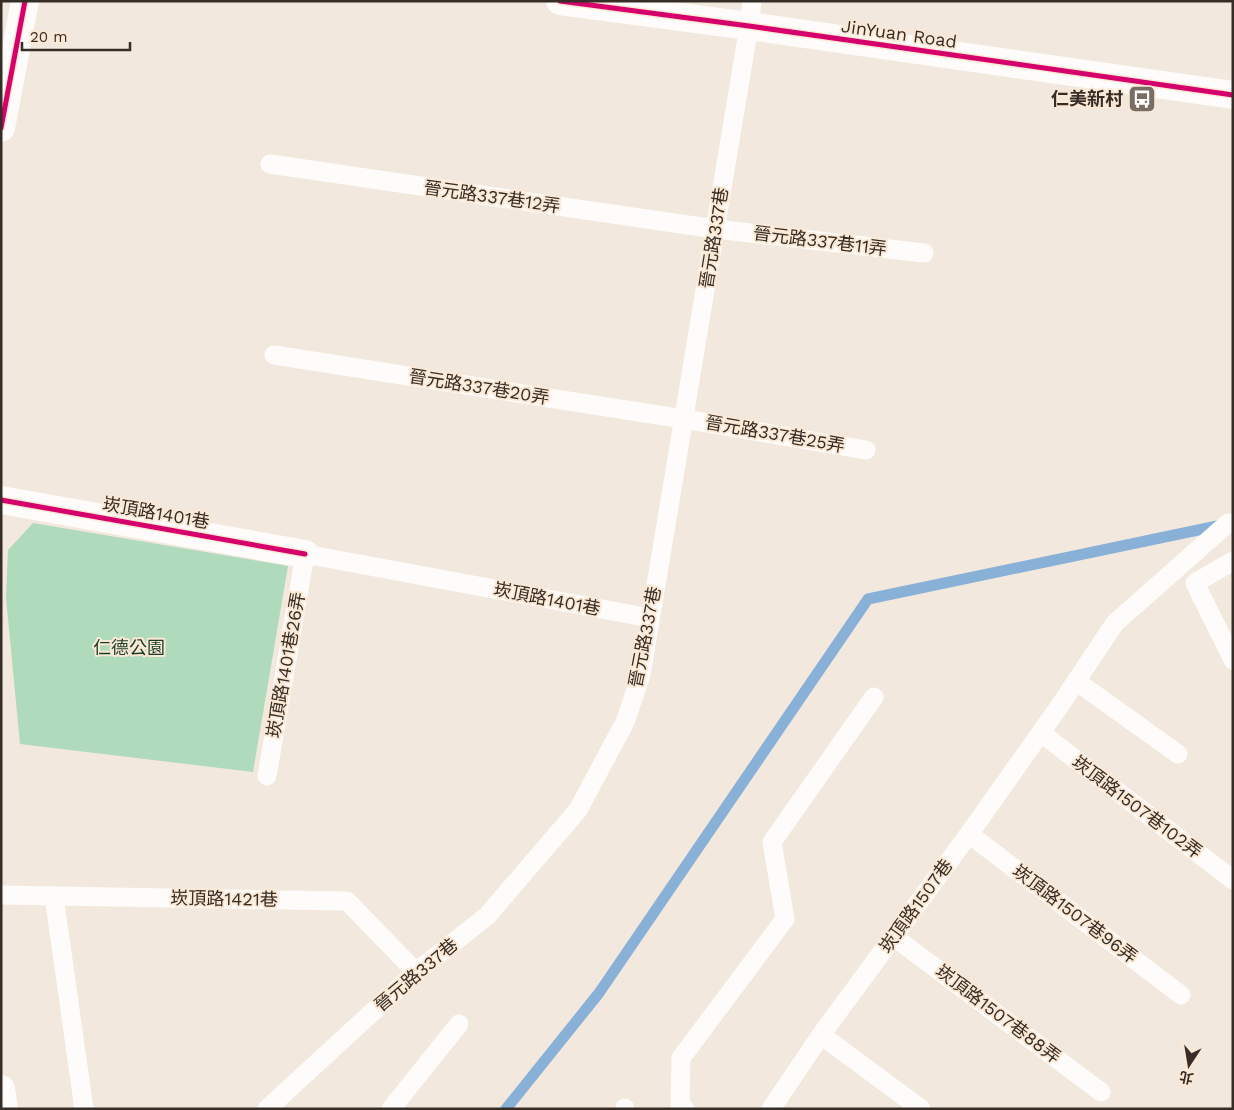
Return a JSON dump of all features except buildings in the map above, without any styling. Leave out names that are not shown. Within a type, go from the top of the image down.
[{"type":"street","points":[[1,128],[26,1]]},
{"type":"street","name":"JinYuan Road","points":[[560,1],[751,14],[1233,95]]},
{"type":"street","name":"崁頂路1401巷","points":[[1,500],[305,554]]},
{"type":"street","points":[[1,1089],[4,1109]]},
{"type":"lane","name":"晉元路337巷","points":[[267,1109],[343,1037],[416,972],[487,916],[578,810],[625,722],[640,675],[751,14]]},
{"type":"lane","name":"晉元路337巷12弄","points":[[270,164],[715,229]]},
{"type":"lane","name":"晉元路337巷11弄","points":[[715,229],[924,253]]},
{"type":"lane","name":"晉元路337巷20弄","points":[[274,356],[684,419]]},
{"type":"lane","name":"晉元路337巷25弄","points":[[684,419],[866,450]]},
{"type":"lane","name":"崁頂路1507巷","points":[[771,1109],[821,1035],[1041,733],[1115,623],[1228,523]]},
{"type":"lane","name":"崁頂路1401巷","points":[[305,554],[650,618]]},
{"type":"lane","name":"崁頂路1401巷26弄","points":[[267,776],[305,554]]},
{"type":"lane","points":[[1233,561],[1195,582],[1233,660]]},
{"type":"lane","points":[[1076,681],[1178,754]]},
{"type":"lane","points":[[685,1109],[680,1104],[681,1058],[785,919],[772,842],[874,697]]},
{"type":"lane","name":"崁頂路1507巷102弄","points":[[1041,733],[1233,880]]},
{"type":"lane","name":"崁頂路1507巷96弄","points":[[969,834],[1181,994]]},
{"type":"lane","name":"崁頂路1421巷","points":[[1,895],[347,901],[416,972]]},
{"type":"lane","points":[[54,896],[84,1109]]},
{"type":"lane","name":"崁頂路1507巷88弄","points":[[894,937],[1102,1092]]},
{"type":"lane","points":[[391,1109],[459,1024]]},
{"type":"lane","points":[[821,1035],[921,1109]]},
{"type":"green space","name":"仁德公園","points":[[33,523],[288,566],[253,772],[20,744],[6,598],[8,550]]},
{"type":"waterway","points":[[506,1109],[599,993],[868,599],[1222,525]]},
{"type":"cycle path","points":[[1,128],[25,1]]},
{"type":"cycle path","points":[[560,1],[1233,95]]},
{"type":"cycle path","points":[[1,500],[305,554]]},
{"type":"place","name":"仁美新村","points":[[1142,99]]}]
